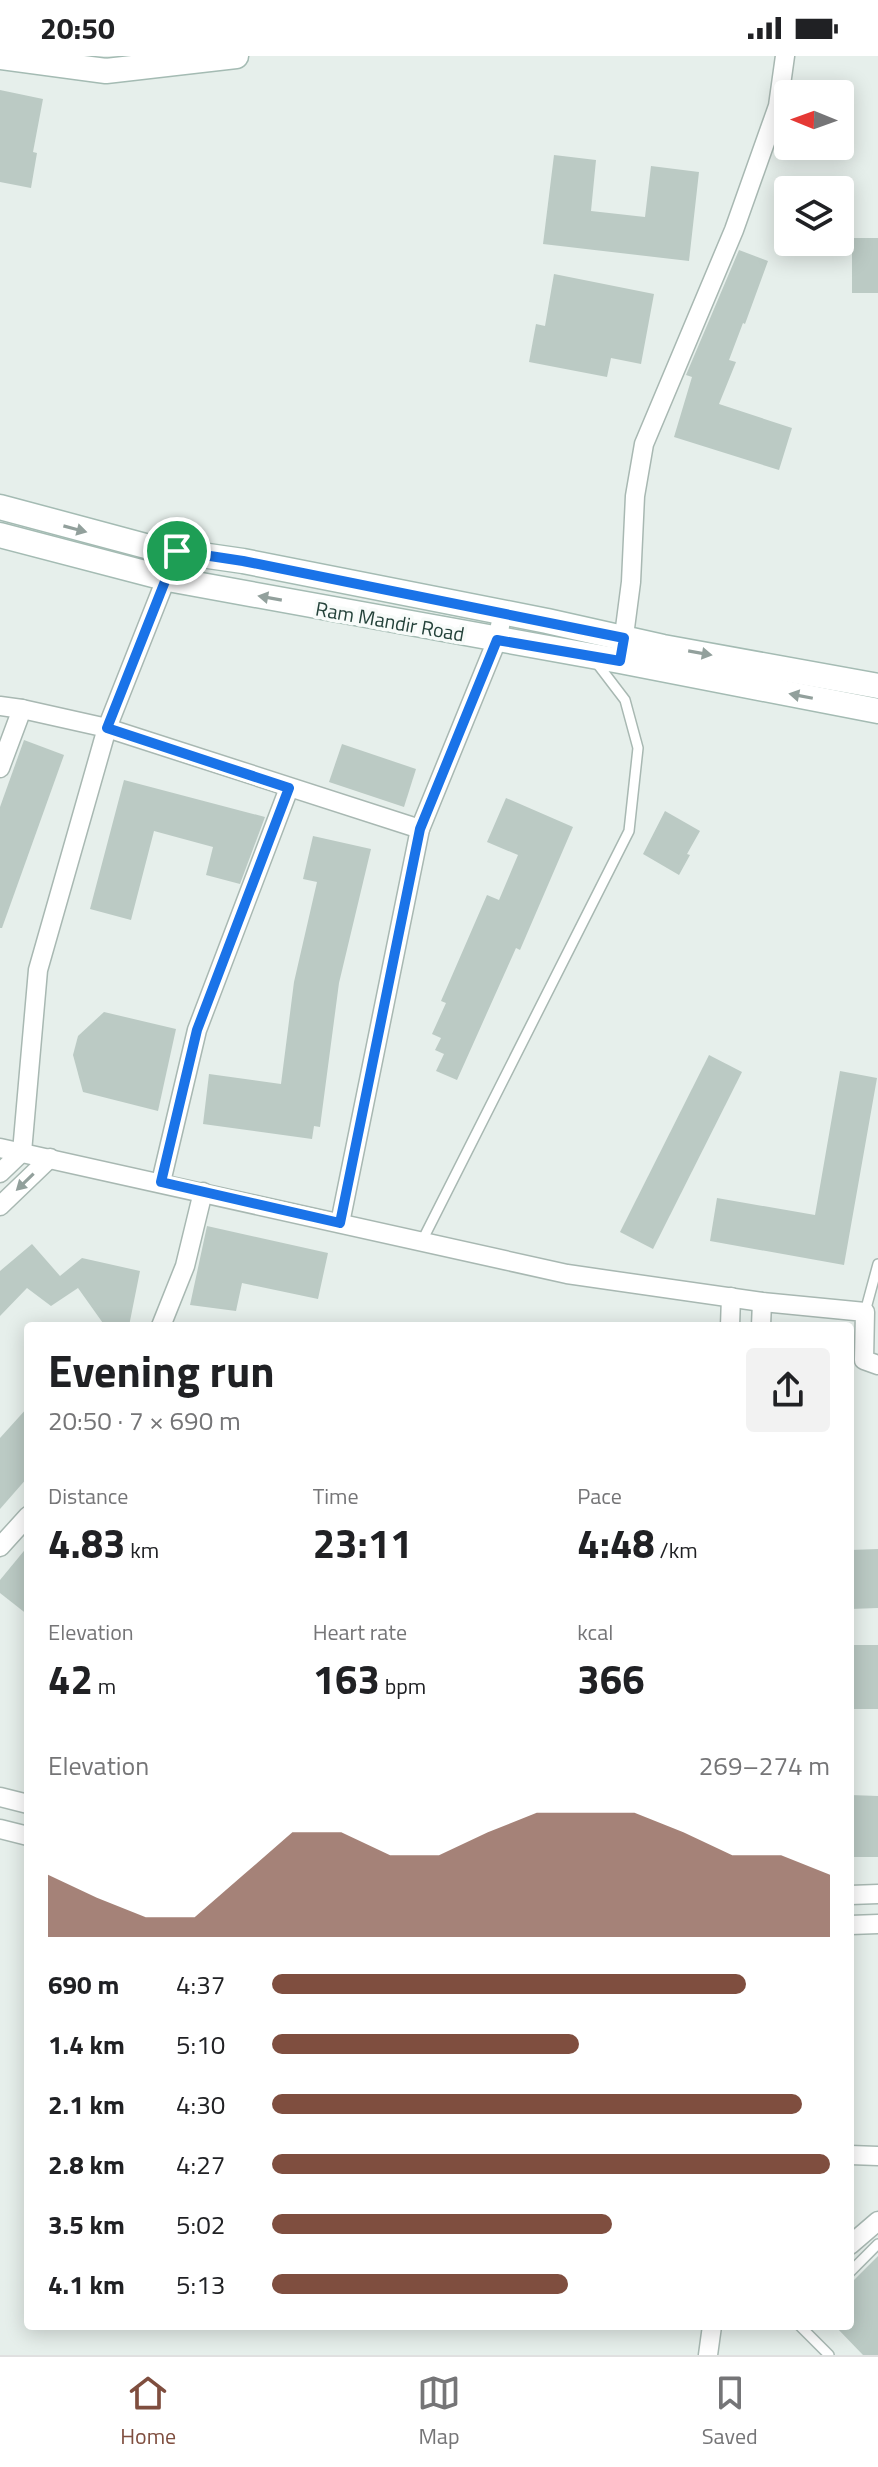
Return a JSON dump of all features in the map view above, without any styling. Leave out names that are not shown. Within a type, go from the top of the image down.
[{"type":"main road","points":[[0,57],[106,71],[222,57]]},
{"type":"main road","points":[[0,507],[153,548],[243,561],[503,612],[622,650],[878,686]]},
{"type":"main road","name":"Ram Mandir Road","points":[[0,535],[168,579],[593,658],[622,650],[878,711]]},
{"type":"street","points":[[622,650],[631,582],[635,496],[644,444],[739,216],[778,106],[785,56]]},
{"type":"street","points":[[0,1173],[22,1152],[38,970],[107,728],[177,551]]},
{"type":"street","points":[[340,1223],[420,829],[497,640],[503,612]]},
{"type":"street","points":[[0,706],[107,728],[420,829]]},
{"type":"street","points":[[0,768],[22,709]]},
{"type":"street","points":[[161,1182],[197,1030],[289,788]]},
{"type":"street","points":[[0,1148],[567,1274],[762,1302],[865,1312],[864,1360],[878,1365]]},
{"type":"street","points":[[0,1206],[50,1158]]},
{"type":"street","points":[[163,1322],[185,1266],[203,1192]]},
{"type":"street","points":[[730,1322],[731,1297]]},
{"type":"street","points":[[761,1322],[762,1302]]},
{"type":"street","points":[[0,1547],[24,1520]]},
{"type":"street","points":[[0,1797],[24,1803]]},
{"type":"street","points":[[0,1829],[24,1835]]},
{"type":"street","points":[[854,1895],[878,1894]]},
{"type":"street","points":[[854,1925],[878,1924]]},
{"type":"street","points":[[854,2155],[878,2156]]},
{"type":"street","points":[[854,2242],[878,2221]]},
{"type":"street","points":[[708,2355],[710,2330]]},
{"type":"lane","points":[[422,1241],[629,831],[638,748],[625,700],[593,658]]},
{"type":"lane","points":[[865,1312],[878,1264]]},
{"type":"lane","points":[[854,2268],[878,2244]]},
{"type":"lane","points":[[804,2330],[829,2355]]},
{"type":"building","points":[[0,90],[43,99],[33,152],[37,153],[31,188],[0,182]]},
{"type":"building","points":[[554,155],[596,160],[591,211],[645,217],[651,166],[699,172],[689,261],[543,244]]},
{"type":"building","points":[[854,238],[878,238],[878,293],[852,293]]},
{"type":"building","points":[[739,250],[768,261],[729,360],[736,362],[719,404],[792,428],[779,470],[674,437],[692,377],[686,375]]},
{"type":"building","points":[[554,274],[654,294],[641,364],[611,358],[607,377],[529,362],[536,324],[545,326]]},
{"type":"building","points":[[24,740],[64,755],[0,928],[0,807]]},
{"type":"building","points":[[342,744],[416,769],[404,807],[329,782]]},
{"type":"building","points":[[124,780],[265,817],[240,884],[206,875],[213,847],[154,831],[131,920],[90,909]]},
{"type":"building","points":[[506,798],[573,827],[520,950],[516,948],[457,1080],[436,1071],[444,1054],[435,1050],[441,1038],[432,1034],[446,1003],[441,1001],[487,895],[499,900],[518,855],[487,842]]},
{"type":"building","points":[[665,811],[700,831],[679,875],[643,854]]},
{"type":"building","points":[[313,836],[371,849],[339,983],[320,1127],[314,1126],[312,1139],[203,1124],[209,1074],[281,1084],[294,982],[317,882],[303,879]]},
{"type":"building","points":[[104,1012],[176,1029],[158,1111],[83,1092],[73,1055],[78,1036]]},
{"type":"building","points":[[709,1055],[742,1072],[653,1249],[620,1232]]},
{"type":"building","points":[[840,1071],[877,1078],[844,1265],[710,1241],[717,1198],[815,1215]]},
{"type":"building","points":[[207,1226],[328,1253],[318,1299],[242,1283],[236,1311],[190,1305]]},
{"type":"building","points":[[32,1244],[60,1276],[82,1258],[140,1271],[130,1322],[102,1322],[78,1288],[51,1306],[27,1288],[0,1316],[0,1271]]},
{"type":"building","points":[[24,1411],[24,1482],[0,1509],[0,1438]]},
{"type":"building","points":[[878,1549],[878,1608],[854,1609],[854,1550]]},
{"type":"building","points":[[24,1551],[24,1612],[0,1593],[0,1580]]},
{"type":"building","points":[[854,1645],[878,1645],[878,1709],[854,1709]]},
{"type":"building","points":[[854,1795],[878,1796],[878,1857],[854,1857]]},
{"type":"building","points":[[878,2256],[878,2355],[863,2355],[839,2330],[854,2330],[854,2280]]},
{"type":"route","points":[[177,551],[243,561],[624,638],[620,661],[497,640],[420,829],[340,1223],[161,1182],[197,1030],[289,788],[107,728],[177,551]]}]
